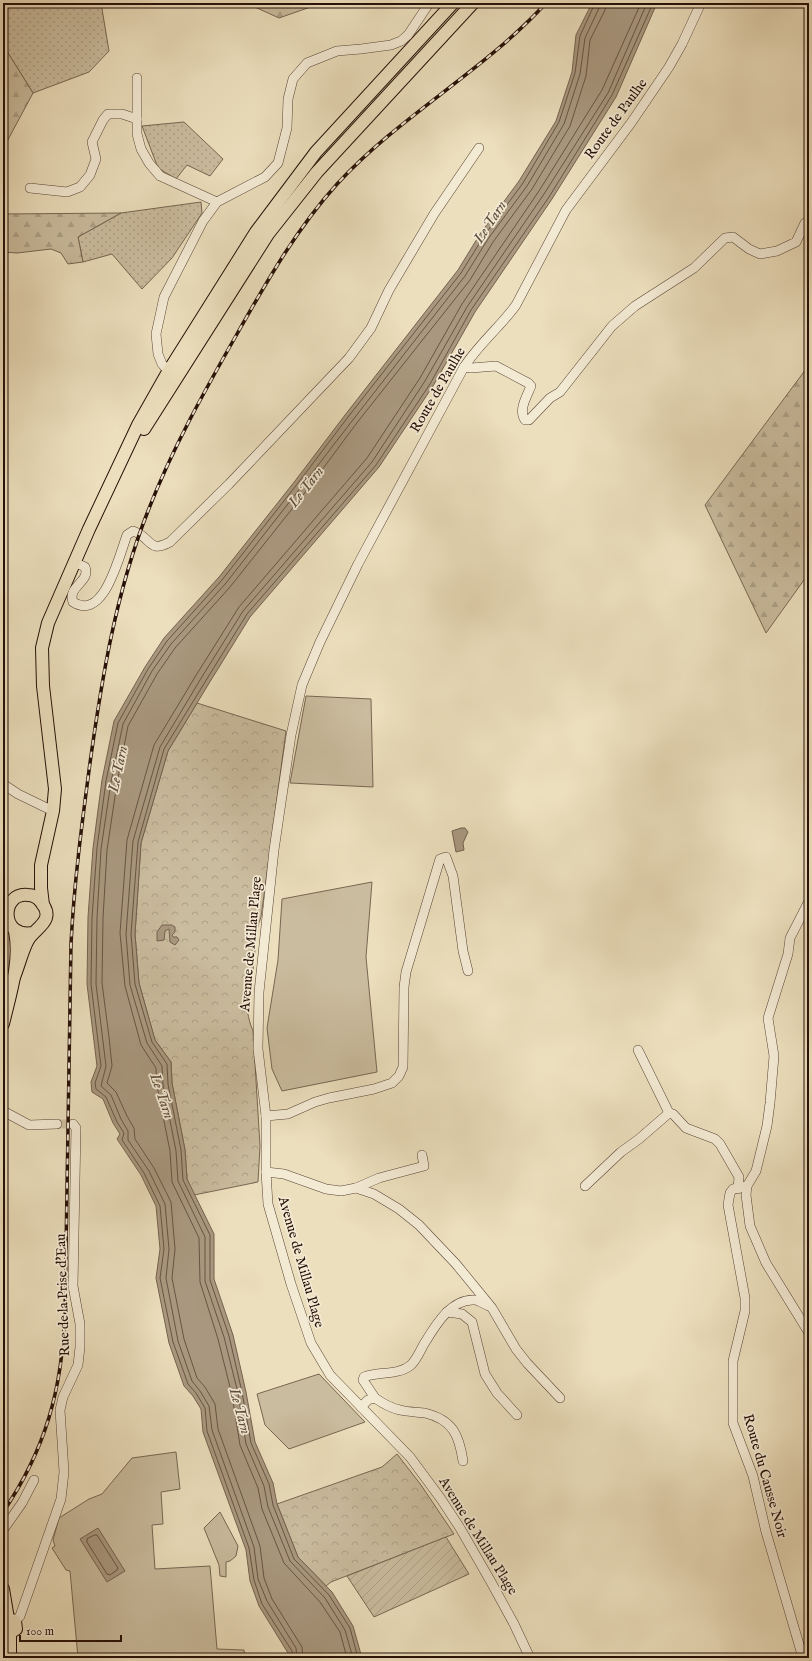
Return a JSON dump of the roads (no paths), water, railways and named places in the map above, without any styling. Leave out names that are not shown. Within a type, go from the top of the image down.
[{"type":"main road","points":[[41,865],[41,888],[46,913],[44,922],[39,929],[32,933],[22,934],[15,931],[8,924],[5,912],[13,898],[33,883],[41,865],[54,810],[55,789],[43,686],[42,648],[48,623],[89,528],[169,371],[256,232],[316,152],[453,3]]},
{"type":"main road","points":[[169,371],[295,198],[317,172],[473,3]]},
{"type":"main road","points":[[13,898],[35,897],[44,905]]},
{"type":"main road","points":[[3,1024],[14,977],[18,946],[15,931]]},
{"type":"main road","points":[[14,977],[26,944],[32,933]]},
{"type":"main road","points":[[3,1589],[8,1625],[10,1658]]},
{"type":"street","name":"Route de Paulhe","points":[[302,685],[320,642],[351,577],[464,367],[471,356],[508,316],[516,305],[566,210],[635,117],[669,68],[700,3]]},
{"type":"street","points":[[169,371],[158,354],[156,334],[164,297],[203,221],[217,202],[265,177],[278,163],[287,128],[288,99],[293,79],[307,63],[337,51],[391,45],[401,41],[408,35],[428,5]]},
{"type":"street","points":[[137,78],[137,134],[141,149],[149,164],[160,176],[217,202]]},
{"type":"street","points":[[30,188],[67,192],[80,187],[90,175],[96,158],[92,142],[103,120],[108,114],[122,114],[137,119]]},
{"type":"street","points":[[74,562],[85,567],[87,573],[86,577],[74,589],[72,594],[73,602],[79,607],[91,606],[100,600],[108,586],[127,535],[133,531],[140,533],[153,547],[160,547],[170,542],[229,484],[349,358],[370,328],[389,290],[434,214],[479,148]]},
{"type":"street","points":[[464,367],[471,368],[496,366],[528,383],[531,386],[522,408],[523,417],[525,420],[529,420],[550,398],[560,392],[612,326],[635,306],[694,268],[725,238],[732,237],[748,249],[760,254],[777,251],[796,242],[805,222]]},
{"type":"street","name":"Avenue de Millau Plage","points":[[302,685],[284,776],[264,937],[259,992],[258,1049],[266,1116],[266,1172],[270,1215],[306,1332],[316,1354],[330,1375],[410,1457],[441,1500],[460,1528],[491,1582],[514,1624],[530,1658]]},
{"type":"street","points":[[3,784],[54,810]]},
{"type":"street","points":[[266,1116],[288,1114],[315,1102],[374,1089],[392,1083],[399,1076],[403,1067],[404,987],[406,972],[440,859],[446,857],[454,876],[463,951],[468,971]]},
{"type":"street","name":"Route du Causse Noir","points":[[803,1658],[766,1532],[753,1476],[734,1423],[733,1361],[745,1311],[746,1298],[728,1205],[730,1193],[733,1189],[743,1187],[756,1171],[767,1126],[774,1056],[768,1018],[788,954],[790,938],[809,901]]},
{"type":"street","points":[[638,1050],[669,1113],[673,1114],[686,1128],[715,1139],[720,1144],[743,1187],[746,1196],[750,1226],[776,1280],[809,1332]]},
{"type":"street","points":[[3,1111],[29,1125],[57,1124]]},
{"type":"street","points":[[585,1186],[620,1152],[639,1139],[669,1113]]},
{"type":"street","name":"Rue de la Prise d'Eau","points":[[8,1625],[20,1616],[61,1499],[64,1472],[60,1410],[63,1397],[78,1365],[80,1347],[80,1324],[73,1286],[76,1128],[73,1124]]},
{"type":"street","points":[[266,1172],[284,1174],[326,1189],[341,1191],[356,1188],[379,1178],[424,1166],[422,1155]]},
{"type":"street","points":[[356,1188],[374,1194],[399,1209],[419,1225],[456,1264],[492,1308],[516,1349],[560,1398]]},
{"type":"street","points":[[463,1461],[460,1446],[452,1428],[441,1418],[424,1413],[399,1410],[386,1405],[375,1398],[362,1380],[364,1377],[398,1371],[410,1365],[416,1358],[432,1331],[447,1312],[461,1301],[476,1300],[492,1308]]},
{"type":"street","points":[[447,1312],[462,1314],[472,1322],[486,1374],[497,1393],[517,1415]]},
{"type":"street","points":[[361,1407],[368,1400],[375,1398]]},
{"type":"street","points":[[3,1530],[22,1503],[34,1480]]},
{"type":"water","name":"Le Tarn","points":[[592,3],[657,3],[616,97],[552,199],[475,312],[433,386],[379,467],[250,617],[168,751],[141,843],[135,934],[139,983],[155,1040],[171,1062],[172,1083],[185,1150],[187,1179],[214,1234],[214,1279],[233,1335],[246,1392],[255,1442],[273,1483],[277,1504],[298,1557],[332,1592],[353,1626],[362,1658],[288,1658],[288,1653],[259,1606],[250,1581],[246,1550],[203,1432],[201,1409],[193,1396],[184,1386],[169,1343],[156,1278],[160,1249],[156,1206],[141,1175],[117,1139],[120,1134],[113,1123],[103,1099],[92,1092],[91,1082],[97,1066],[87,984],[88,917],[93,848],[102,780],[114,721],[145,667],[164,638],[219,577],[295,481],[458,270],[480,234],[519,181],[556,121],[572,72],[576,35]]},
{"type":"water","points":[[465,828],[468,832],[463,843],[464,850],[456,852],[452,831]]},
{"type":"water","points":[[162,925],[172,925],[175,927],[175,932],[172,935],[173,937],[177,937],[179,940],[175,945],[170,942],[169,929],[165,931],[164,940],[157,941],[157,932]]},
{"type":"water","points":[[98,1528],[125,1571],[107,1582],[80,1539]]},
{"type":"tunnel","points":[[57,1124],[73,1124]]},
{"type":"railway","points":[[3,1512],[18,1488],[41,1441],[49,1417],[60,1367],[65,1313],[71,944],[74,898],[90,763],[105,667],[127,572],[148,511],[178,443],[248,314],[283,256],[323,200],[362,159],[388,136],[470,72],[522,27],[546,3]]}]
